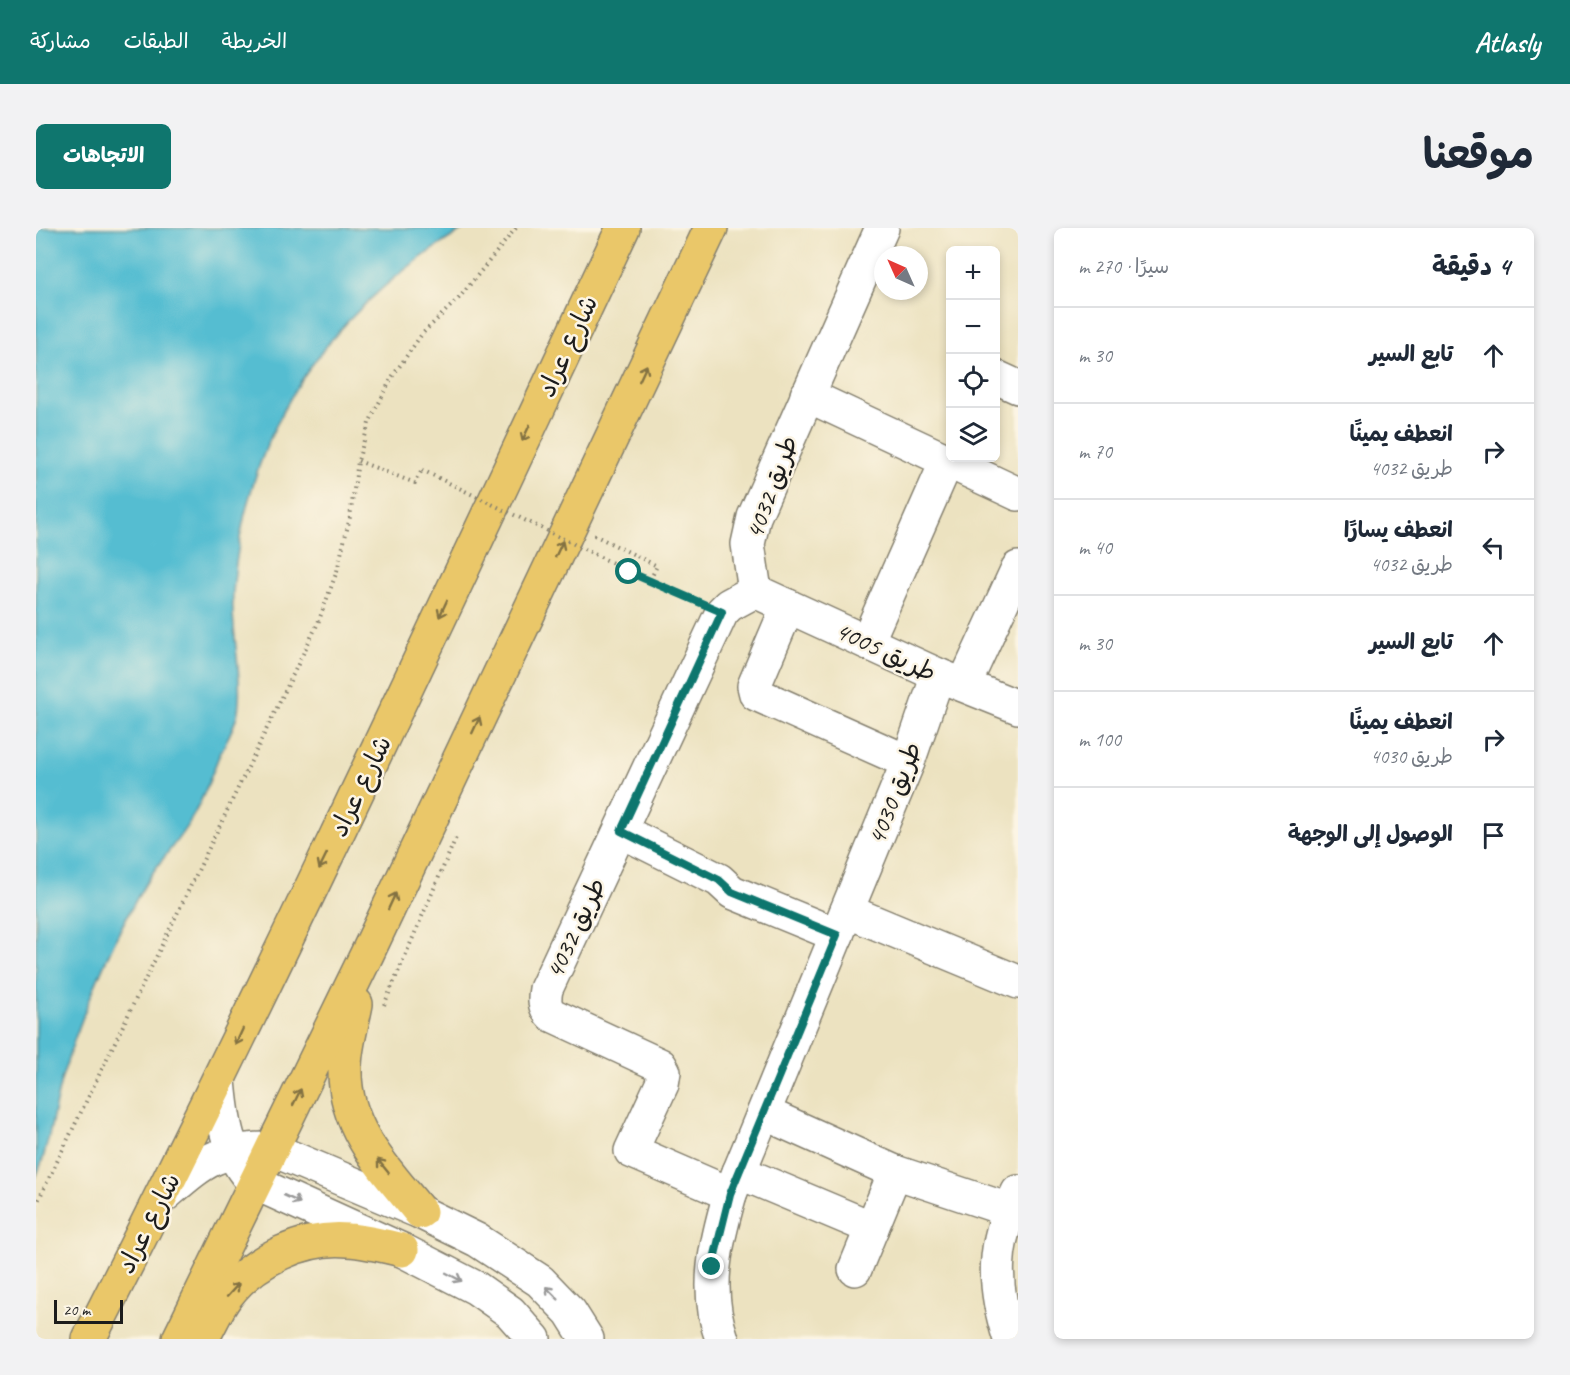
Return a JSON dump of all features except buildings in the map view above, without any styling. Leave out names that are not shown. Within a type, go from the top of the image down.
[{"type":"main road","name":"شارع عراد","points":[[89,1339],[219,1080],[623,228]]},
{"type":"main road","points":[[180,1339],[367,954],[711,228]]},
{"type":"main road","points":[[367,954],[347,1048],[346,1093],[355,1125],[364,1140],[420,1212]]},
{"type":"main road","points":[[202,1339],[227,1295],[246,1275],[294,1248],[320,1241],[348,1239],[402,1250]]},
{"type":"street","name":"طريق 4032","points":[[755,591],[748,544],[754,517],[882,228]]},
{"type":"street","points":[[1000,379],[1018,387]]},
{"type":"street","points":[[807,395],[946,461]]},
{"type":"street","points":[[867,642],[947,462]]},
{"type":"street","points":[[949,462],[1018,494]]},
{"type":"street","name":"طريق 4030","points":[[722,1339],[716,1323],[712,1267],[735,1183],[908,762],[951,680],[1018,568]]},
{"type":"street","points":[[722,612],[729,605],[755,591]]},
{"type":"street","name":"طريق 4005","points":[[755,591],[951,680],[1018,707]]},
{"type":"street","points":[[788,606],[754,686],[756,694],[908,762]]},
{"type":"street","name":"طريق 4032","points":[[722,612],[546,989],[545,1004],[552,1015],[660,1065],[664,1072],[662,1084],[631,1151],[735,1183]]},
{"type":"street","points":[[621,831],[719,880],[732,892],[842,923],[1018,982]]},
{"type":"street","points":[[219,1080],[220,1104],[233,1151],[246,1174],[255,1183],[402,1250],[476,1288],[510,1312],[534,1339]]},
{"type":"street","points":[[764,1113],[895,1172],[1014,1201],[998,1243],[997,1274],[998,1299],[1010,1339]]},
{"type":"street","points":[[161,1198],[205,1162],[233,1151],[271,1149],[420,1212],[477,1240],[540,1281],[570,1312],[587,1339]]},
{"type":"street","points":[[855,1269],[895,1172]]},
{"type":"street","points":[[735,1183],[872,1228]]},
{"type":"path","points":[[36,1205],[318,623],[337,571],[351,516],[358,461],[369,423],[392,377],[422,334],[459,298],[516,228]]},
{"type":"path","points":[[358,461],[415,483],[422,470],[629,572],[722,612]]},
{"type":"path","points":[[587,531],[657,566],[650,580]]},
{"type":"water","points":[[36,228],[466,228],[416,261],[372,297],[334,337],[302,380],[276,426],[255,477],[241,532],[233,592],[233,622],[239,688],[237,716],[197,809],[144,886],[106,961],[67,1060],[45,1153],[36,1177]]},
{"type":"route","points":[[629,572],[722,612],[621,831],[719,880],[732,892],[837,935],[730,1194],[712,1267]]}]
